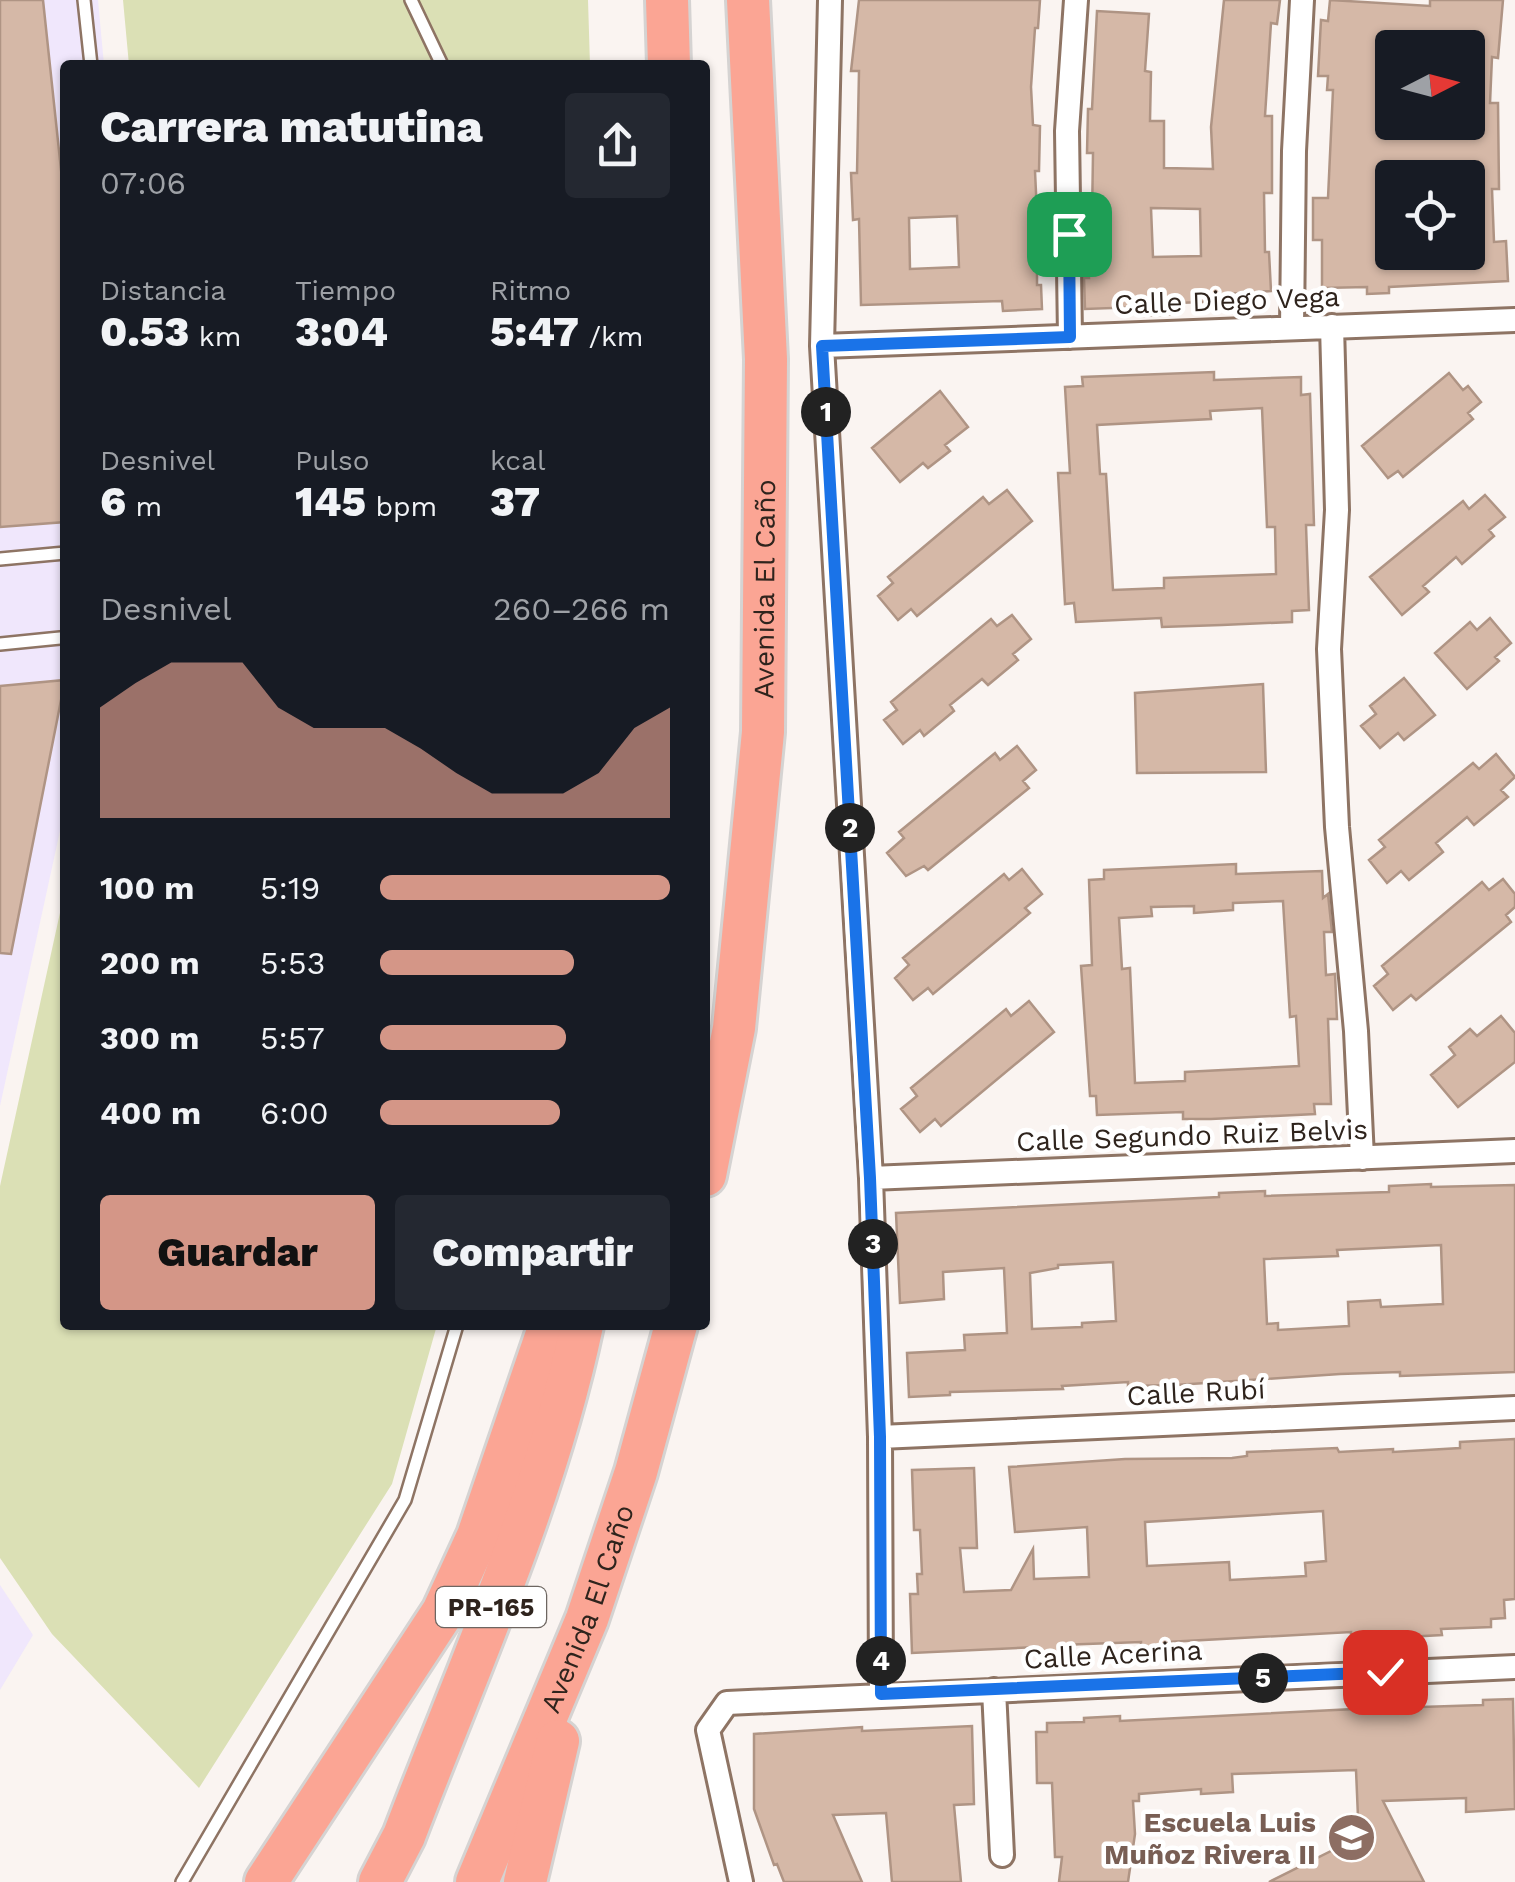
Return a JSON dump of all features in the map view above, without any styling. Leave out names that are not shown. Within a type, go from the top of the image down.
[{"type":"highway","points":[[666,0],[669,60]]},
{"type":"highway","name":"Avenida El Caño","points":[[710,1150],[734,1028],[763,732],[766,358],[748,0]]},
{"type":"highway","points":[[266,1882],[443,1612],[478,1536],[548,1330]]},
{"type":"highway","name":"PR-165","points":[[380,1882],[404,1836],[534,1496],[581,1330]]},
{"type":"highway","name":"Avenida El Caño","points":[[477,1882],[587,1619],[636,1472],[675,1330]]},
{"type":"highway","points":[[525,1882],[587,1619]]},
{"type":"street","points":[[830,0],[822,346],[870,1178],[880,1437],[881,1694]]},
{"type":"street","points":[[1070,337],[1067,131],[1076,0]]},
{"type":"street","points":[[1292,327],[1294,151],[1302,0]]},
{"type":"street","name":"Calle Diego Vega","points":[[822,346],[1515,320]]},
{"type":"street","points":[[1332,326],[1337,510],[1330,650],[1338,827],[1356,1031],[1362,1158]]},
{"type":"street","name":"Calle Segundo Ruiz Belvis","points":[[870,1178],[1515,1152]]},
{"type":"street","name":"Calle Rubí","points":[[880,1437],[1515,1408]]},
{"type":"street","name":"Calle Acerina","points":[[741,1882],[708,1730],[727,1702],[1515,1667]]},
{"type":"street","points":[[994,1690],[1002,1855]]},
{"type":"lane","points":[[84,0],[91,60]]},
{"type":"lane","points":[[411,0],[440,60]]},
{"type":"lane","points":[[0,560],[60,554]]},
{"type":"lane","points":[[0,644],[60,638]]},
{"type":"lane","points":[[182,1882],[405,1500],[456,1330]]},
{"type":"shaded area","points":[[0,0],[98,0],[104,60],[60,60],[60,831],[0,1106]]},
{"type":"shaded area","points":[[0,1585],[33,1635],[0,1690]]},
{"type":"green space","points":[[123,0],[588,0],[590,60],[129,60]]},
{"type":"green space","points":[[60,913],[60,1330],[436,1330],[392,1484],[199,1788],[52,1634],[0,1558],[0,1186]]},
{"type":"building","points":[[0,0],[43,0],[60,160],[60,522],[0,527]]},
{"type":"building","points":[[859,0],[1040,0],[1031,87],[1033,125],[1040,126],[1039,171],[1035,171],[1037,214],[1031,214],[1033,268],[1037,268],[1037,285],[1041,285],[1042,309],[1003,311],[1002,301],[861,305],[859,219],[853,220],[851,173],[857,173],[859,71],[851,71]],"holes":[[[957,216],[959,267],[910,269],[909,218]]]},
{"type":"building","points":[[1224,0],[1280,0],[1277,24],[1271,23],[1265,116],[1272,116],[1272,193],[1264,193],[1265,252],[1269,252],[1271,291],[1228,294],[1228,301],[1177,303],[1178,314],[1142,316],[1141,307],[1085,309],[1093,153],[1087,153],[1088,109],[1092,109],[1097,11],[1149,14],[1145,71],[1151,72],[1150,121],[1164,121],[1164,168],[1213,169],[1211,127]],"holes":[[[1151,208],[1200,209],[1201,256],[1153,257]]]},
{"type":"building","points":[[1330,0],[1430,6],[1430,0],[1503,0],[1498,58],[1492,57],[1490,103],[1498,103],[1499,189],[1492,189],[1494,242],[1506,241],[1508,281],[1389,287],[1389,293],[1367,294],[1367,287],[1322,288],[1322,240],[1313,240],[1313,198],[1328,198],[1333,90],[1327,90],[1328,76],[1318,76],[1321,20],[1328,21]]},
{"type":"building","points":[[1214,372],[1214,380],[1301,377],[1301,395],[1310,394],[1314,525],[1306,525],[1309,610],[1292,611],[1292,622],[1162,627],[1161,618],[1076,622],[1074,603],[1065,604],[1058,473],[1070,473],[1065,387],[1083,386],[1082,377]],"holes":[[[1262,408],[1267,527],[1275,527],[1276,574],[1164,578],[1164,588],[1113,590],[1106,474],[1100,474],[1097,425],[1211,419],[1210,411]]]},
{"type":"building","points":[[1449,373],[1463,390],[1468,386],[1481,402],[1468,413],[1473,419],[1403,477],[1398,471],[1388,478],[1362,446]]},
{"type":"building","points":[[940,391],[968,427],[945,445],[950,451],[928,468],[923,463],[900,482],[872,448]]},
{"type":"building","points":[[1007,490],[1032,521],[917,616],[911,609],[898,620],[878,596],[893,583],[888,577],[983,497],[989,504]]},
{"type":"building","points":[[1485,495],[1505,517],[1489,530],[1494,536],[1462,564],[1456,557],[1423,586],[1429,592],[1402,615],[1370,577],[1463,501],[1469,509]]},
{"type":"building","points":[[1012,615],[1031,639],[1013,654],[1018,660],[988,685],[982,679],[950,705],[954,711],[924,736],[920,730],[903,744],[884,720],[897,710],[891,702],[991,619],[997,626]]},
{"type":"building","points":[[1490,618],[1511,643],[1495,657],[1499,661],[1467,689],[1435,653],[1470,622],[1477,630]]},
{"type":"building","points":[[1404,678],[1435,715],[1404,740],[1398,733],[1380,748],[1361,726],[1376,714],[1370,706]]},
{"type":"building","points":[[60,680],[60,705],[11,954],[0,953],[0,686]]},
{"type":"building","points":[[1263,684],[1266,772],[1137,773],[1135,693]]},
{"type":"building","points":[[1017,746],[1036,770],[1023,781],[1029,788],[928,870],[924,866],[906,876],[887,853],[904,838],[899,832],[995,753],[1000,760]]},
{"type":"building","points":[[1496,754],[1515,777],[1501,790],[1508,797],[1474,825],[1467,817],[1436,843],[1443,852],[1409,880],[1401,871],[1387,883],[1369,860],[1385,847],[1379,840],[1473,763],[1479,769]]},
{"type":"building","points":[[1236,864],[1236,874],[1322,871],[1323,898],[1328,894],[1332,932],[1324,932],[1326,975],[1335,974],[1337,1019],[1328,1019],[1331,1104],[1314,1104],[1315,1114],[1211,1119],[1183,1119],[1183,1112],[1097,1115],[1096,1096],[1090,1096],[1081,966],[1092,965],[1089,880],[1104,879],[1104,870]],"holes":[[[1283,901],[1290,1017],[1296,1016],[1299,1066],[1185,1072],[1185,1081],[1135,1083],[1130,968],[1122,969],[1119,918],[1152,916],[1151,907],[1194,906],[1194,913],[1233,910],[1233,903]]]},
{"type":"building","points":[[1022,869],[1042,894],[1025,908],[1030,913],[933,994],[928,988],[913,1000],[895,978],[909,965],[903,958],[1004,874],[1009,880]]},
{"type":"building","points":[[1503,879],[1515,894],[1515,907],[1506,915],[1511,922],[1416,1000],[1411,995],[1393,1010],[1374,986],[1388,974],[1382,966],[1482,882],[1489,890]]},
{"type":"building","points":[[1029,1001],[1054,1032],[941,1126],[935,1119],[920,1132],[901,1109],[917,1096],[911,1088],[1006,1009],[1011,1016]]},
{"type":"building","points":[[1501,1016],[1515,1033],[1515,1062],[1458,1107],[1431,1075],[1455,1055],[1449,1047],[1470,1029],[1477,1036]]},
{"type":"building","points":[[1515,1185],[1515,1372],[1340,1374],[1176,1385],[1128,1386],[1128,1382],[909,1397],[907,1353],[965,1350],[964,1335],[1007,1333],[1004,1268],[943,1272],[944,1299],[900,1303],[896,1213],[1219,1197],[1219,1193],[1265,1191],[1265,1196],[1389,1192],[1389,1186]],"holes":[[[1441,1245],[1443,1304],[1381,1307],[1380,1300],[1348,1302],[1349,1326],[1278,1330],[1278,1323],[1267,1324],[1264,1259],[1338,1256],[1337,1250]],[[1113,1262],[1116,1321],[1032,1329],[1030,1273],[1058,1265]]]},
{"type":"building","points":[[1515,1439],[1515,1599],[1504,1600],[1505,1618],[1491,1619],[1491,1627],[1441,1629],[1442,1635],[1387,1638],[1351,1639],[1351,1632],[1168,1642],[1168,1646],[1141,1648],[1141,1642],[1059,1645],[1059,1651],[1037,1652],[1037,1647],[912,1653],[910,1594],[918,1594],[917,1574],[922,1574],[920,1530],[914,1530],[912,1470],[974,1468],[977,1548],[960,1548],[964,1592],[1011,1590],[1033,1549],[1034,1579],[1089,1577],[1087,1527],[1015,1532],[1009,1467],[1125,1459],[1232,1458],[1247,1456],[1247,1452],[1337,1448],[1339,1452],[1393,1452],[1460,1448],[1460,1442]],"holes":[[[1323,1511],[1326,1561],[1305,1563],[1306,1576],[1230,1580],[1229,1562],[1147,1566],[1145,1522]]]},
{"type":"building","points":[[1513,1699],[1515,1809],[1466,1812],[1466,1798],[1383,1801],[1424,1882],[1269,1882],[1353,1840],[1345,1824],[1358,1817],[1356,1770],[1232,1774],[1233,1792],[1201,1794],[1201,1789],[1139,1794],[1139,1801],[1133,1801],[1135,1834],[1128,1882],[1059,1882],[1062,1857],[1055,1857],[1052,1783],[1037,1783],[1036,1732],[1047,1732],[1047,1723],[1120,1716],[1120,1721],[1354,1709],[1390,1704],[1390,1708],[1483,1705],[1483,1700]]},
{"type":"building","points":[[972,1726],[974,1804],[954,1805],[961,1882],[892,1882],[886,1813],[833,1815],[862,1882],[784,1882],[754,1809],[754,1734],[862,1727],[862,1731]]},
{"type":"place","name":"Escuela Luis Muñoz Rivera II","points":[[1351,1838]]},
{"type":"route","points":[[1069,234],[1070,337],[822,346],[870,1178],[880,1437],[881,1694],[1385,1672]]}]
